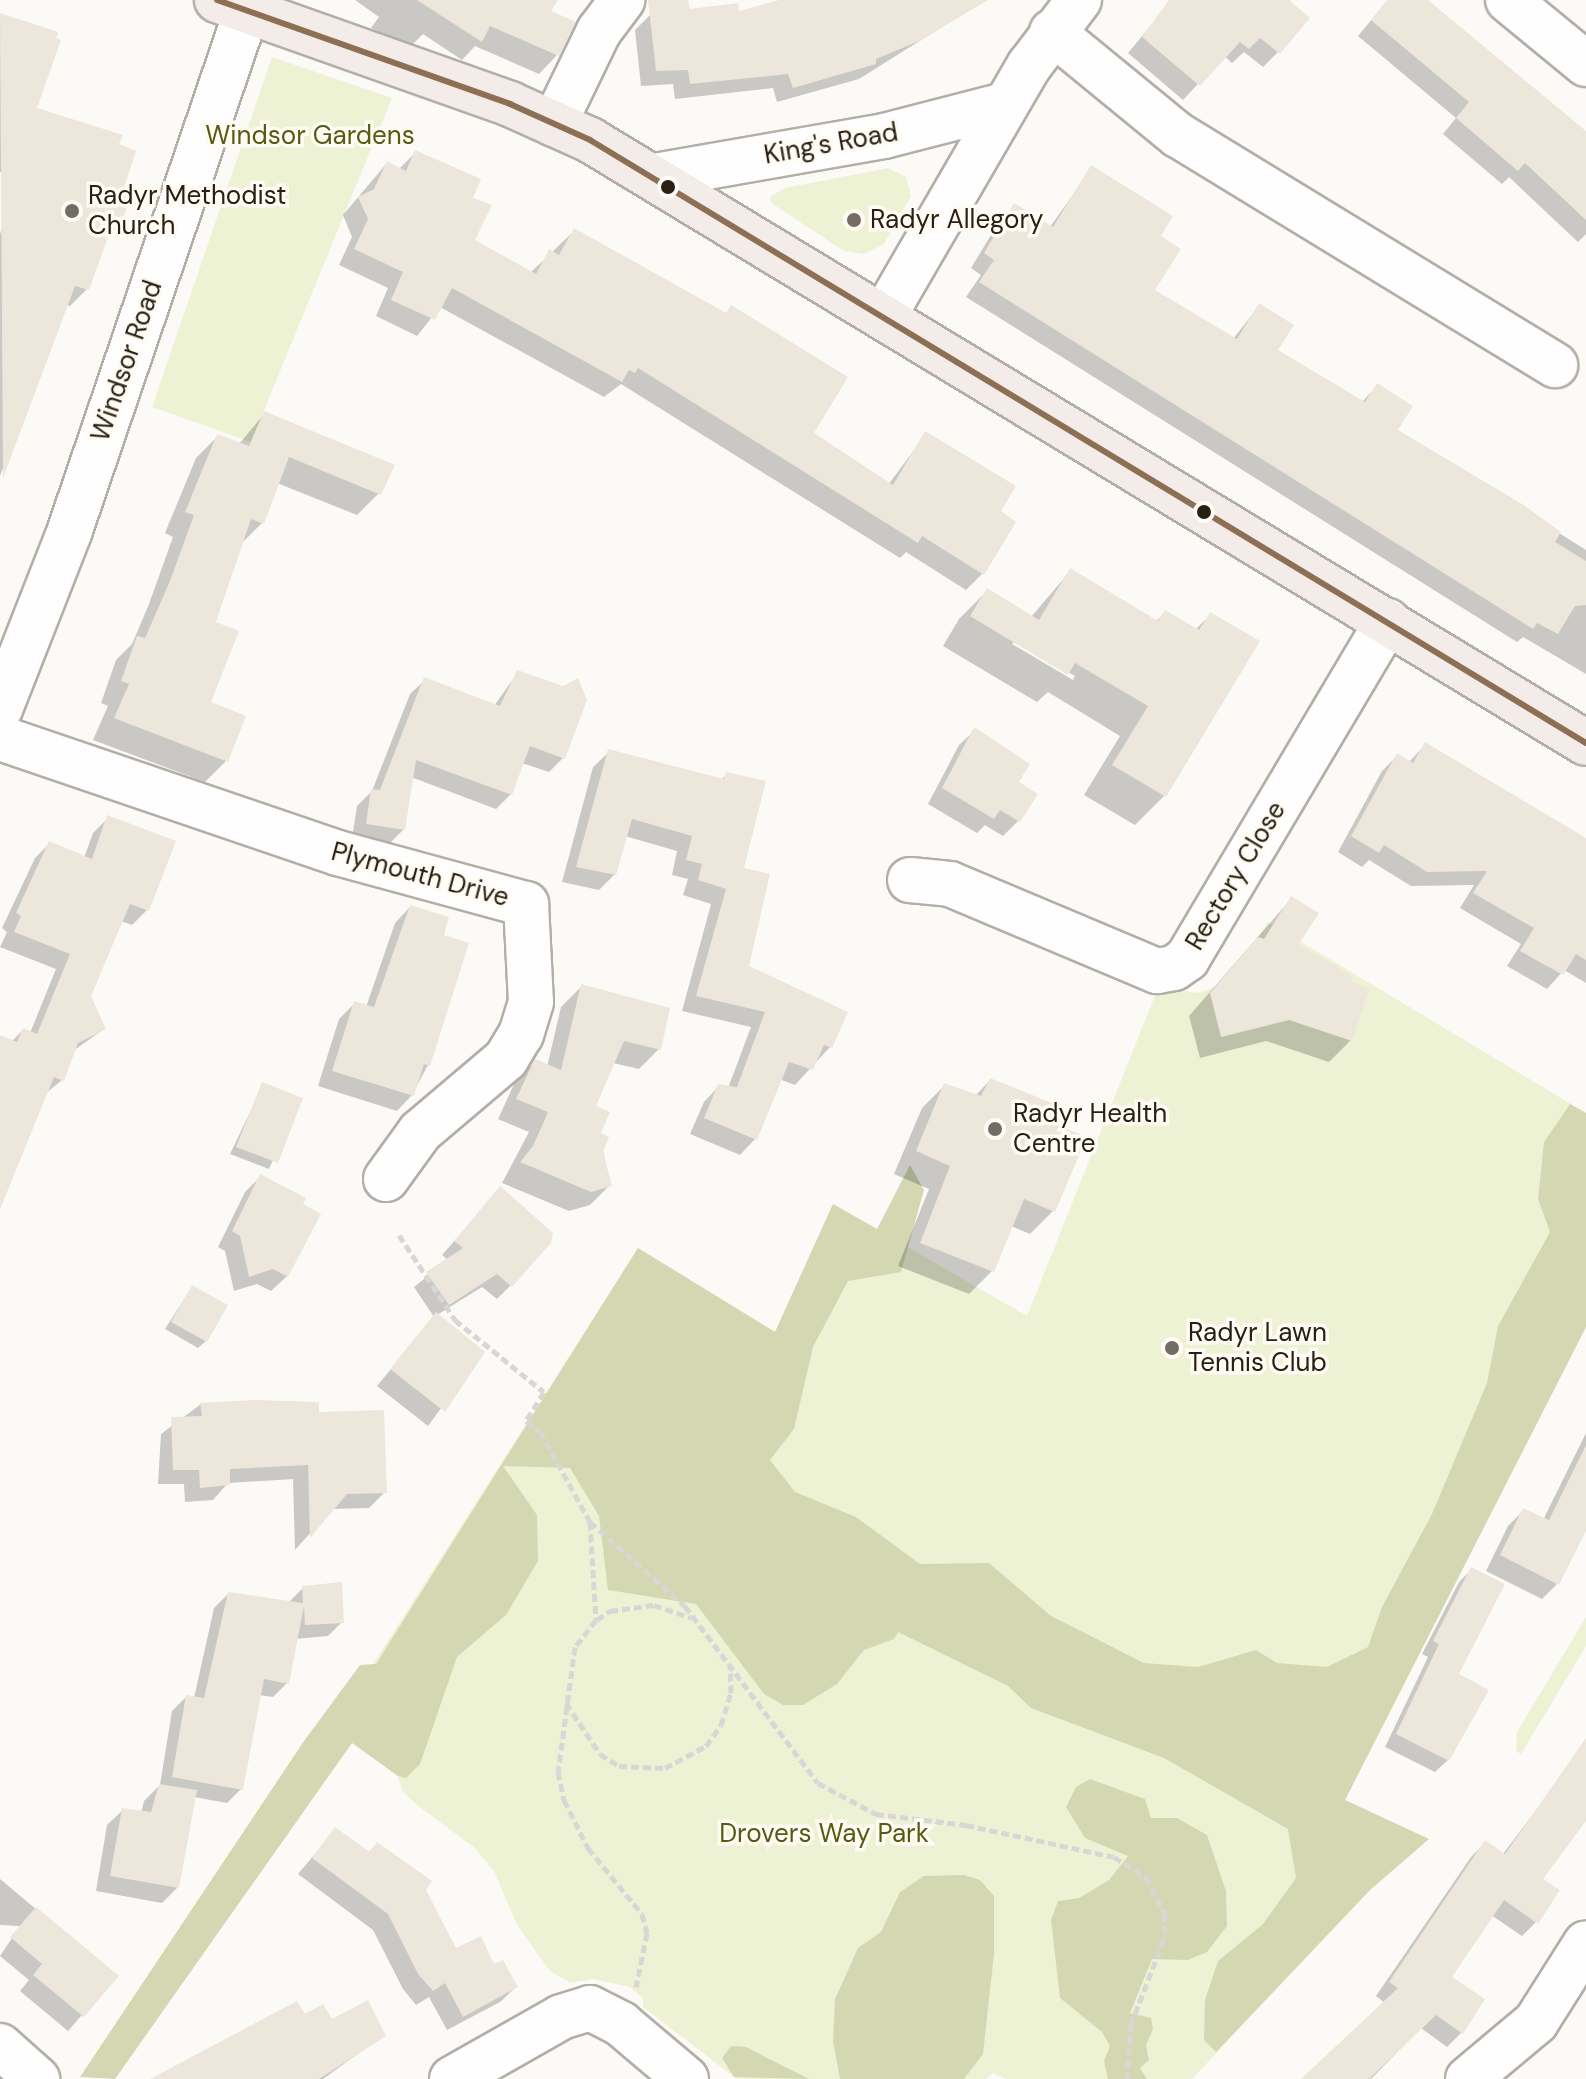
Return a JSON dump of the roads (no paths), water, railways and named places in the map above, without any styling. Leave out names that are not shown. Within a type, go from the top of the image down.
[{"type":"main road","points":[[247,6],[554,124],[655,176],[1586,743]]},
{"type":"street","points":[[554,124],[599,31],[622,0]]},
{"type":"street","points":[[1508,0],[1586,64]]},
{"type":"street","name":"Windsor Road","points":[[0,709],[70,530],[247,6]]},
{"type":"street","points":[[885,314],[1005,105],[1066,16],[1178,135],[1555,365]]},
{"type":"street","name":"King's Road","points":[[655,176],[884,136],[1005,105]]},
{"type":"street","name":"Rectory Close","points":[[910,880],[950,884],[1157,971],[1174,968],[1187,959],[1388,621]]},
{"type":"street","name":"Plymouth Drive","points":[[0,738],[338,853],[526,904],[531,1002],[521,1034],[506,1059],[420,1132],[386,1179]]},
{"type":"street","points":[[1468,2079],[1536,2022],[1586,1943]]},
{"type":"street","points":[[452,2079],[561,2017],[590,2008],[621,2024],[686,2079]]},
{"type":"street","points":[[0,2046],[37,2079]]},
{"type":"place","name":"Radyr Methodist Church","points":[[72,211]]},
{"type":"place","name":"Radyr Allegory","points":[[854,220]]},
{"type":"place","name":"Radyr Health Centre","points":[[995,1129]]},
{"type":"place","name":"Radyr Lawn Tennis Club","points":[[1172,1348]]},
{"type":"park label","name":"Windsor Gardens","points":[[310,136]]},
{"type":"park label","name":"Drovers Way Park","points":[[824,1834]]}]
